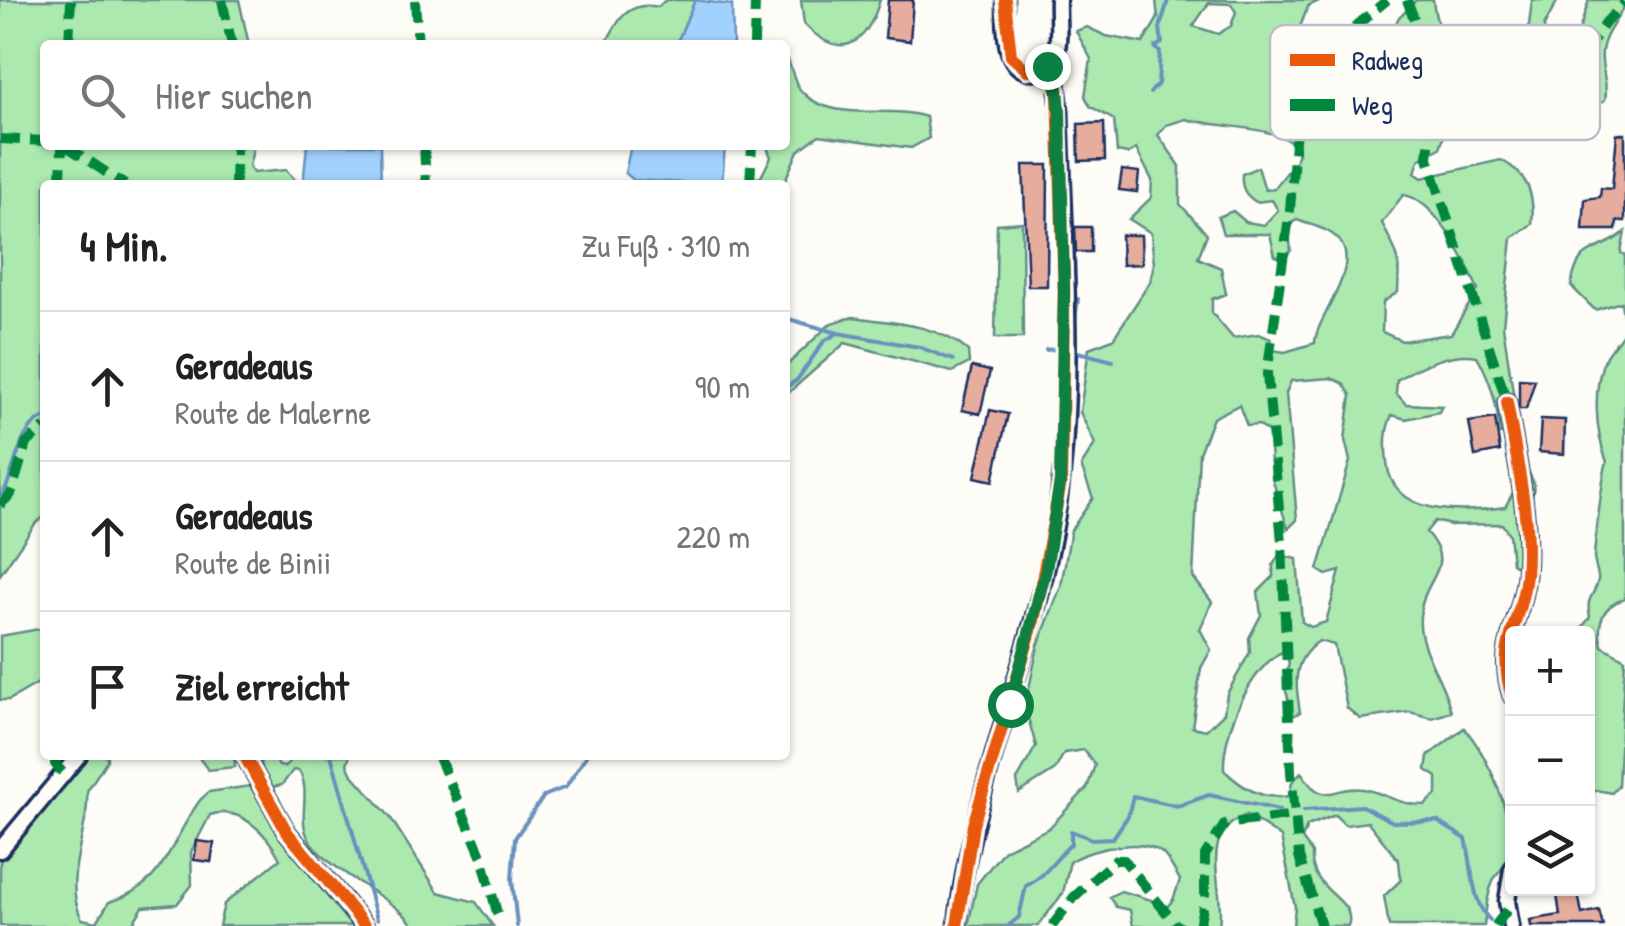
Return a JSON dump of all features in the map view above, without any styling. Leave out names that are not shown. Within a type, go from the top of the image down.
[{"type":"street","points":[[1005,0],[1009,51],[1027,70],[1047,66],[1056,52],[1058,0]]},
{"type":"street","points":[[956,926],[974,825],[1034,621],[1055,524],[1063,450],[1060,111],[1057,83],[1047,66]]},
{"type":"street","points":[[1507,402],[1522,498],[1526,576],[1512,626]]},
{"type":"street","points":[[0,850],[76,760]]},
{"type":"street","points":[[247,760],[287,832],[365,926]]},
{"type":"street","points":[[1508,896],[1511,926]]},
{"type":"green space","points":[[0,0],[239,0],[248,40],[40,40],[40,150],[253,150],[249,167],[253,173],[286,170],[295,180],[40,180],[40,520],[0,575]]},
{"type":"green space","points":[[666,0],[695,0],[678,40],[608,40],[631,10],[658,7]]},
{"type":"green space","points":[[801,0],[880,0],[860,38],[841,45],[817,36],[804,24]]},
{"type":"green space","points":[[1156,0],[1321,0],[1308,6],[1301,25],[1270,25],[1270,133],[1186,119],[1166,125],[1158,135],[1180,166],[1180,204],[1207,234],[1198,258],[1221,268],[1226,294],[1212,299],[1212,313],[1233,338],[1259,334],[1271,339],[1272,350],[1285,352],[1315,343],[1344,270],[1345,255],[1340,242],[1324,229],[1297,220],[1288,225],[1291,250],[1285,259],[1275,256],[1270,234],[1223,234],[1218,217],[1233,211],[1246,222],[1264,225],[1278,210],[1272,200],[1256,202],[1249,197],[1242,174],[1258,167],[1265,190],[1274,189],[1295,162],[1299,149],[1288,140],[1443,140],[1440,148],[1419,160],[1415,173],[1422,178],[1501,160],[1518,172],[1528,186],[1532,224],[1512,238],[1503,326],[1519,432],[1500,434],[1486,375],[1477,356],[1467,355],[1436,361],[1397,380],[1396,393],[1406,404],[1442,406],[1439,412],[1406,419],[1392,415],[1386,444],[1392,480],[1402,493],[1433,508],[1505,507],[1515,489],[1511,467],[1524,460],[1534,485],[1532,498],[1517,505],[1530,563],[1519,568],[1512,563],[1509,534],[1502,524],[1450,525],[1435,521],[1426,532],[1435,544],[1439,564],[1422,602],[1420,628],[1451,712],[1432,718],[1410,712],[1360,719],[1347,708],[1334,645],[1319,641],[1300,664],[1300,712],[1293,716],[1284,684],[1289,663],[1284,651],[1260,671],[1233,720],[1224,770],[1262,795],[1289,796],[1292,782],[1301,772],[1309,784],[1323,793],[1363,789],[1425,805],[1437,794],[1437,777],[1426,770],[1428,756],[1464,728],[1483,755],[1505,809],[1505,863],[1492,885],[1484,926],[1389,926],[1384,896],[1401,880],[1399,861],[1368,822],[1345,825],[1335,815],[1307,826],[1302,839],[1312,853],[1318,877],[1346,908],[1348,926],[1293,926],[1295,907],[1281,837],[1247,815],[1231,824],[1217,848],[1219,926],[1187,926],[1176,921],[1169,926],[1133,926],[1130,910],[1116,907],[1109,897],[1121,891],[1155,901],[1162,912],[1173,900],[1180,880],[1162,853],[1129,845],[1070,861],[1063,893],[1038,926],[968,926],[977,884],[1004,850],[1049,828],[1087,788],[1095,765],[1084,750],[1064,753],[1055,770],[1019,793],[1017,780],[1036,746],[1025,707],[1038,646],[1061,586],[1071,530],[1093,498],[1081,466],[1095,444],[1080,412],[1089,348],[1113,339],[1150,282],[1154,264],[1151,233],[1129,219],[1151,198],[1152,180],[1136,149],[1127,154],[1117,152],[1114,120],[1090,106],[1085,96],[1091,59],[1076,31],[1087,27],[1106,36],[1143,43],[1158,18]],"holes":[[[1209,3],[1231,4],[1236,12],[1231,26],[1218,34],[1193,26]],[[1403,195],[1415,199],[1438,219],[1478,290],[1451,334],[1402,341],[1382,332],[1383,302],[1398,292],[1399,268],[1382,223]],[[1331,378],[1343,383],[1351,395],[1345,440],[1350,461],[1318,570],[1326,575],[1340,571],[1326,622],[1311,627],[1302,622],[1297,559],[1279,555],[1273,565],[1273,577],[1258,592],[1261,615],[1249,638],[1250,652],[1227,694],[1224,713],[1206,730],[1192,727],[1201,668],[1211,650],[1200,629],[1212,602],[1193,577],[1199,453],[1213,418],[1239,405],[1247,426],[1259,425],[1269,433],[1272,478],[1288,529],[1297,520],[1286,393],[1291,381]]]},
{"type":"green space","points":[[1416,0],[1433,0],[1438,25],[1395,25]]},
{"type":"green space","points":[[1532,0],[1558,0],[1545,25],[1529,25]]},
{"type":"green space","points":[[1589,0],[1619,0],[1624,6],[1603,45],[1605,100],[1600,103],[1600,25],[1581,25]]},
{"type":"green space","points":[[790,65],[802,92],[829,108],[926,117],[929,138],[911,148],[819,135],[798,151],[785,180],[750,180],[761,177],[771,157],[768,150],[790,150]]},
{"type":"green space","points":[[1022,222],[1023,338],[995,338],[997,224]]},
{"type":"green space","points":[[1625,232],[1621,253],[1625,254],[1625,329],[1621,302],[1595,310],[1571,286],[1584,255]]},
{"type":"green space","points":[[853,317],[928,330],[968,351],[969,363],[952,372],[845,343],[790,392],[790,362],[831,323]]},
{"type":"green space","points":[[1625,329],[1625,599],[1606,611],[1600,630],[1602,646],[1625,659],[1618,786],[1612,793],[1595,791],[1595,626],[1583,626],[1590,617],[1590,600],[1598,580],[1594,557],[1607,462],[1600,437],[1597,395],[1606,356]]},
{"type":"green space","points":[[40,629],[40,682],[9,700],[0,700],[0,636]]},
{"type":"green space","points":[[83,760],[107,760],[87,791],[74,888],[82,919],[97,922],[109,902],[144,885],[156,873],[201,799],[209,792],[250,786],[304,867],[351,926],[219,926],[224,904],[280,859],[260,831],[232,814],[210,815],[191,852],[192,885],[177,904],[143,907],[131,926],[0,926],[0,861]]},
{"type":"green space","points":[[201,760],[234,760],[235,767],[208,770]]},
{"type":"green space","points":[[260,760],[276,760],[285,767],[290,760],[348,760],[351,773],[390,817],[438,892],[476,902],[493,926],[413,926],[396,908],[336,867],[312,844],[304,826],[304,789],[299,771],[293,770],[282,785],[273,787],[264,778]]},
{"type":"water","points":[[695,0],[732,5],[733,40],[678,40]]},
{"type":"water","points":[[306,150],[380,150],[381,180],[304,180]]},
{"type":"water","points":[[630,150],[725,150],[722,180],[634,180],[625,173]]},
{"type":"building","points":[[888,0],[913,0],[910,41],[885,38]]},
{"type":"building","points":[[1104,123],[1105,160],[1079,161],[1078,124]]},
{"type":"building","points":[[1617,134],[1625,134],[1625,221],[1617,221],[1616,230],[1583,230],[1585,199],[1600,197],[1601,188],[1612,189]]},
{"type":"building","points":[[1023,165],[1048,165],[1047,286],[1028,286]]},
{"type":"building","points":[[1122,170],[1139,172],[1137,192],[1119,190]]},
{"type":"building","points":[[1075,227],[1091,227],[1091,252],[1076,252]]},
{"type":"building","points":[[1121,235],[1141,235],[1142,264],[1122,265]]},
{"type":"building","points":[[972,367],[990,371],[980,414],[962,410]]},
{"type":"building","points":[[1519,379],[1535,380],[1526,409],[1519,409]]},
{"type":"building","points":[[990,410],[1008,414],[993,481],[975,477]]},
{"type":"building","points":[[1495,418],[1500,451],[1475,456],[1469,422]]},
{"type":"building","points":[[1541,419],[1565,420],[1564,454],[1539,452]]},
{"type":"building","points":[[197,841],[214,843],[211,862],[194,860]]},
{"type":"building","points":[[1557,896],[1579,896],[1582,914],[1599,910],[1603,926],[1531,926],[1530,920],[1560,915]]},
{"type":"waterway","points":[[1150,93],[1158,84],[1160,52],[1155,47],[1162,43],[1160,28],[1168,0]]},
{"type":"waterway","points":[[1074,325],[1078,299]]},
{"type":"waterway","points":[[790,319],[838,333]]},
{"type":"waterway","points":[[790,385],[824,341],[838,333],[919,347],[953,360]]},
{"type":"waterway","points":[[1046,350],[1056,349]]},
{"type":"waterway","points":[[1070,350],[1113,361]]},
{"type":"waterway","points":[[0,500],[22,442],[40,420]]},
{"type":"waterway","points":[[332,760],[377,919]]},
{"type":"waterway","points":[[517,926],[512,879],[515,838],[544,796],[566,787],[584,760]]},
{"type":"waterway","points":[[1008,926],[1019,917],[1026,886],[1045,873],[1071,844],[1071,831],[1092,839],[1113,838],[1128,816],[1133,796],[1178,806],[1209,795],[1279,810]]},
{"type":"waterway","points":[[1304,810],[1362,806],[1393,822],[1437,821],[1466,839],[1476,894],[1490,920]]},
{"type":"marked path","points":[[69,40],[71,0]]},
{"type":"marked path","points":[[222,0],[231,40]]},
{"type":"marked path","points":[[415,0],[418,40]]},
{"type":"marked path","points":[[754,40],[755,0]]},
{"type":"marked path","points":[[1357,25],[1387,0]]},
{"type":"marked path","points":[[1407,0],[1416,25]]},
{"type":"marked path","points":[[1600,31],[1625,3]]},
{"type":"marked path","points":[[0,139],[40,141]]},
{"type":"marked path","points":[[1295,140],[1290,210],[1267,374],[1282,542],[1291,772],[1299,857],[1321,926]]},
{"type":"marked path","points":[[1430,140],[1428,158],[1507,402]]},
{"type":"marked path","points":[[61,180],[62,150]]},
{"type":"marked path","points":[[72,150],[118,180]]},
{"type":"marked path","points":[[235,180],[236,150]]},
{"type":"marked path","points":[[424,150],[426,180]]},
{"type":"marked path","points":[[750,180],[752,150]]},
{"type":"marked path","points":[[0,505],[11,494],[26,444],[40,431]]},
{"type":"marked path","points":[[55,760],[64,774]]},
{"type":"marked path","points":[[440,760],[482,857],[499,920]]},
{"type":"marked path","points":[[1199,926],[1205,897],[1205,855],[1225,824],[1295,815]]},
{"type":"marked path","points":[[1052,926],[1074,897],[1115,860],[1124,860],[1177,926]]},
{"type":"marked path","points":[[1495,926],[1508,909]]},
{"type":"cycle path","points":[[957,926],[973,825],[1034,621],[1061,482],[1064,292],[1058,90],[1047,66],[1027,70],[1011,56],[1005,0]]},
{"type":"cycle path","points":[[1507,402],[1522,488],[1527,553],[1524,592],[1514,626]]},
{"type":"cycle path","points":[[247,760],[287,832],[365,926]]},
{"type":"route","points":[[1010,704],[1046,570],[1063,450],[1060,111],[1057,83],[1047,66]]}]
